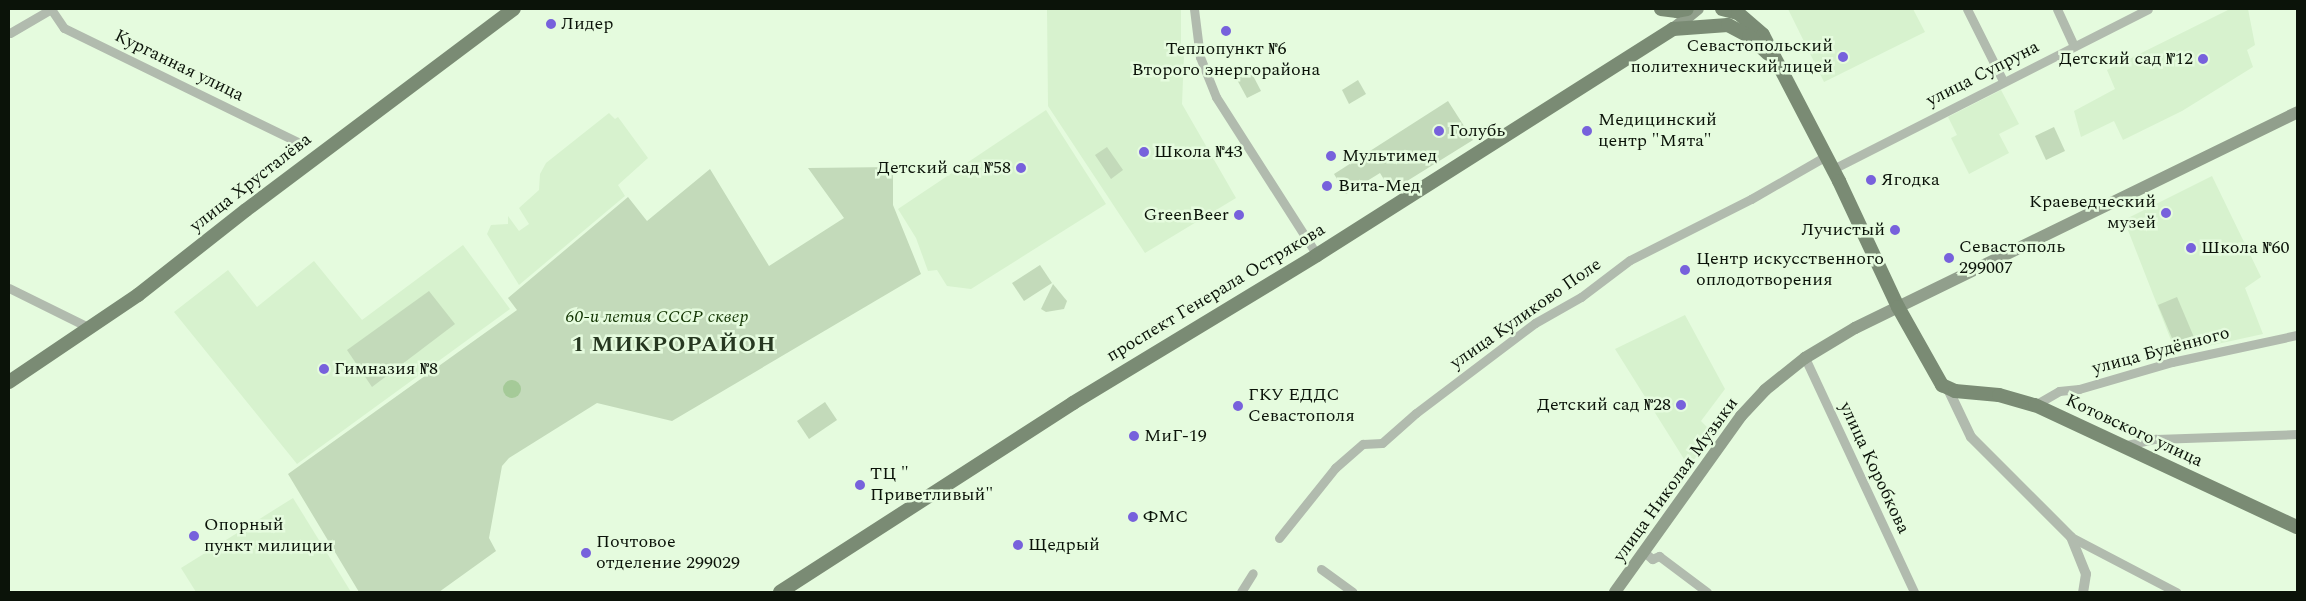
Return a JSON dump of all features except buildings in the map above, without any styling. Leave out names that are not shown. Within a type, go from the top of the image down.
[{"type":"main road","name":"улица Хрусталёва","points":[[9,382],[138,295],[514,9]]},
{"type":"main road","points":[[1660,9],[1678,11],[1687,9]]},
{"type":"main road","points":[[1660,9],[1673,28]]},
{"type":"main road","points":[[1673,28],[1698,9]]},
{"type":"main road","points":[[1722,9],[1728,25]]},
{"type":"main road","points":[[1722,9],[1738,14],[1752,22],[1779,66],[1833,169],[1898,307],[1938,379],[1948,389]]},
{"type":"main road","points":[[1673,28],[1728,25],[1749,36],[1779,66]]},
{"type":"main road","name":"проспект Генерала Острякова","points":[[780,592],[1073,402],[1317,255],[1673,28]]},
{"type":"main road","name":"улица Николая Музыки","points":[[1615,592],[1741,416],[1765,390],[1805,358],[1898,307],[2297,112]]},
{"type":"main road","name":"Котовского улица","points":[[1948,389],[1999,395],[2036,405],[2120,446],[2297,527]]},
{"type":"street","points":[[10,33],[51,9]]},
{"type":"street","name":"Курганная улица","points":[[51,9],[64,28],[300,143]]},
{"type":"street","points":[[1194,9],[1200,57],[1216,97],[1317,255]]},
{"type":"street","points":[[1968,9],[2003,82]]},
{"type":"street","points":[[2056,9],[2074,46]]},
{"type":"street","name":"улица Супруна","points":[[1833,169],[2148,9]]},
{"type":"street","name":"улица Куликово Поле","points":[[1279,538],[1334,468],[1363,444],[1382,443],[1416,413],[1535,323],[1581,297],[1630,260],[1751,199],[1826,156]]},
{"type":"street","points":[[9,288],[90,328]]},
{"type":"street","name":"улица Будённого","points":[[2036,405],[2059,391],[2079,389],[2172,362],[2297,335]]},
{"type":"street","name":"улица Коробкова","points":[[1805,358],[1914,592]]},
{"type":"street","points":[[1948,389],[1971,437],[2071,537],[2176,592]]},
{"type":"street","points":[[2120,446],[2156,438],[2297,434]]},
{"type":"street","points":[[2071,537],[2086,574],[2083,592]]},
{"type":"street","points":[[1644,552],[1652,559],[1659,556],[1707,592]]},
{"type":"street","points":[[1321,569],[1353,592]]},
{"type":"street","points":[[1241,592],[1253,573]]},
{"type":"shaded area","name":"Школа №43","points":[[1047,9],[1181,9],[1181,52],[1184,55],[1182,104],[1236,198],[1145,253],[1048,106]]},
{"type":"shaded area","name":"Севастопольский политехнический лицей","points":[[1788,9],[1913,9],[1925,32],[1824,82]]},
{"type":"shaded area","points":[[2230,9],[2248,9],[2255,45],[2247,50],[2253,67],[2182,111],[2123,140],[2114,121],[2081,137],[2074,111],[2115,89],[2107,70]]},
{"type":"shaded area","points":[[2001,90],[2019,124],[1999,134],[2009,153],[1969,174],[1951,138],[1957,135],[1948,117]]},
{"type":"shaded area","name":"Детский сад №58","points":[[1046,110],[1106,204],[971,289],[947,286],[937,270],[928,271],[916,238],[898,209]]},
{"type":"shaded area","points":[[609,113],[615,119],[618,117],[648,158],[618,185],[625,196],[519,285],[487,234],[491,225],[508,224],[508,216],[519,231],[529,224],[519,208],[539,190],[540,174],[546,163]]},
{"type":"shaded area","name":"Школа №60","points":[[2212,176],[2261,277],[2245,288],[2263,334],[2176,353],[2124,220]]},
{"type":"shaded area","name":"Гимназия №8","points":[[463,245],[510,309],[297,464],[174,312],[228,270],[257,307],[314,261],[362,320]]},
{"type":"shaded area","name":"Детский сад №28","points":[[1685,315],[1725,389],[1701,421],[1713,433],[1689,467],[1615,349]]},
{"type":"shaded area","points":[[508,380],[516,380],[521,385],[519,396],[508,398],[503,393],[503,385]]},
{"type":"shaded area","points":[[293,498],[351,592],[196,592],[181,568]]},
{"type":"green space","points":[[1249,68],[1261,91],[1247,98],[1235,76]]},
{"type":"green space","points":[[1358,80],[1366,94],[1349,104],[1342,90]]},
{"type":"green space","points":[[1448,101],[1473,140],[1391,191],[1380,173],[1346,194],[1334,174]]},
{"type":"green space","points":[[2054,127],[2065,151],[2046,160],[2035,136]]},
{"type":"green space","points":[[1107,147],[1123,170],[1111,179],[1095,155]]},
{"type":"green space","name":"60-и летия СССР сквер","points":[[893,167],[893,205],[921,274],[672,421],[597,403],[509,458],[502,466],[489,538],[496,551],[439,592],[359,592],[288,474],[517,310],[508,298],[628,197],[647,221],[710,169],[769,266],[844,218],[808,168]]},
{"type":"green space","points":[[1040,265],[1052,283],[1024,301],[1012,283]]},
{"type":"green space","points":[[1053,284],[1067,301],[1064,309],[1046,312],[1041,309]]},
{"type":"green space","points":[[429,291],[455,324],[372,387],[347,350]]},
{"type":"green space","points":[[2177,297],[2196,342],[2177,350],[2158,305]]},
{"type":"green space","points":[[825,402],[837,420],[809,439],[797,421]]},
{"type":"place","name":"Лидер","points":[[551,24]]},
{"type":"place","name":"Теплопункт №6 Второго энергорайона","points":[[1226,31]]},
{"type":"place","name":"Севастопольский политехнический лицей","points":[[1843,57]]},
{"type":"place","name":"Детский сад №12","points":[[2203,59]]},
{"type":"place","name":"Голубь","points":[[1439,131]]},
{"type":"place","name":"Медицинский центр \"Мята\"","points":[[1587,131]]},
{"type":"place","name":"Школа №43","points":[[1144,152]]},
{"type":"place","name":"Мультимед","points":[[1331,156]]},
{"type":"place","name":"Детский сад №58","points":[[1021,168]]},
{"type":"place","name":"Ягодка","points":[[1871,180]]},
{"type":"place","name":"Вита-Мед","points":[[1327,186]]},
{"type":"place","name":"Краеведческий музей","points":[[2166,213]]},
{"type":"place","name":"GreenBeer","points":[[1239,215]]},
{"type":"place","name":"Лучистый","points":[[1895,230]]},
{"type":"place","name":"Школа №60","points":[[2191,248]]},
{"type":"place","name":"Севастополь 299007","points":[[1949,258]]},
{"type":"place","name":"Центр искусственного оплодотворения","points":[[1685,270]]},
{"type":"place","name":"Гимназия №8","points":[[324,369]]},
{"type":"place","name":"Детский сад №28","points":[[1681,405]]},
{"type":"place","name":"ГКУ ЕДДС Севастополя","points":[[1238,406]]},
{"type":"place","name":"МиГ-19","points":[[1134,436]]},
{"type":"place","name":"ТЦ \" Приветливый\"","points":[[860,485]]},
{"type":"place","name":"ФМС","points":[[1133,517]]},
{"type":"place","name":"Опорный пункт милиции","points":[[194,536]]},
{"type":"place","name":"Щедрый","points":[[1018,545]]},
{"type":"place","name":"Почтовое отделение 299029","points":[[586,553]]},
{"type":"district","name":"1 МИКРОРАЙОН","points":[[674,345]]}]
